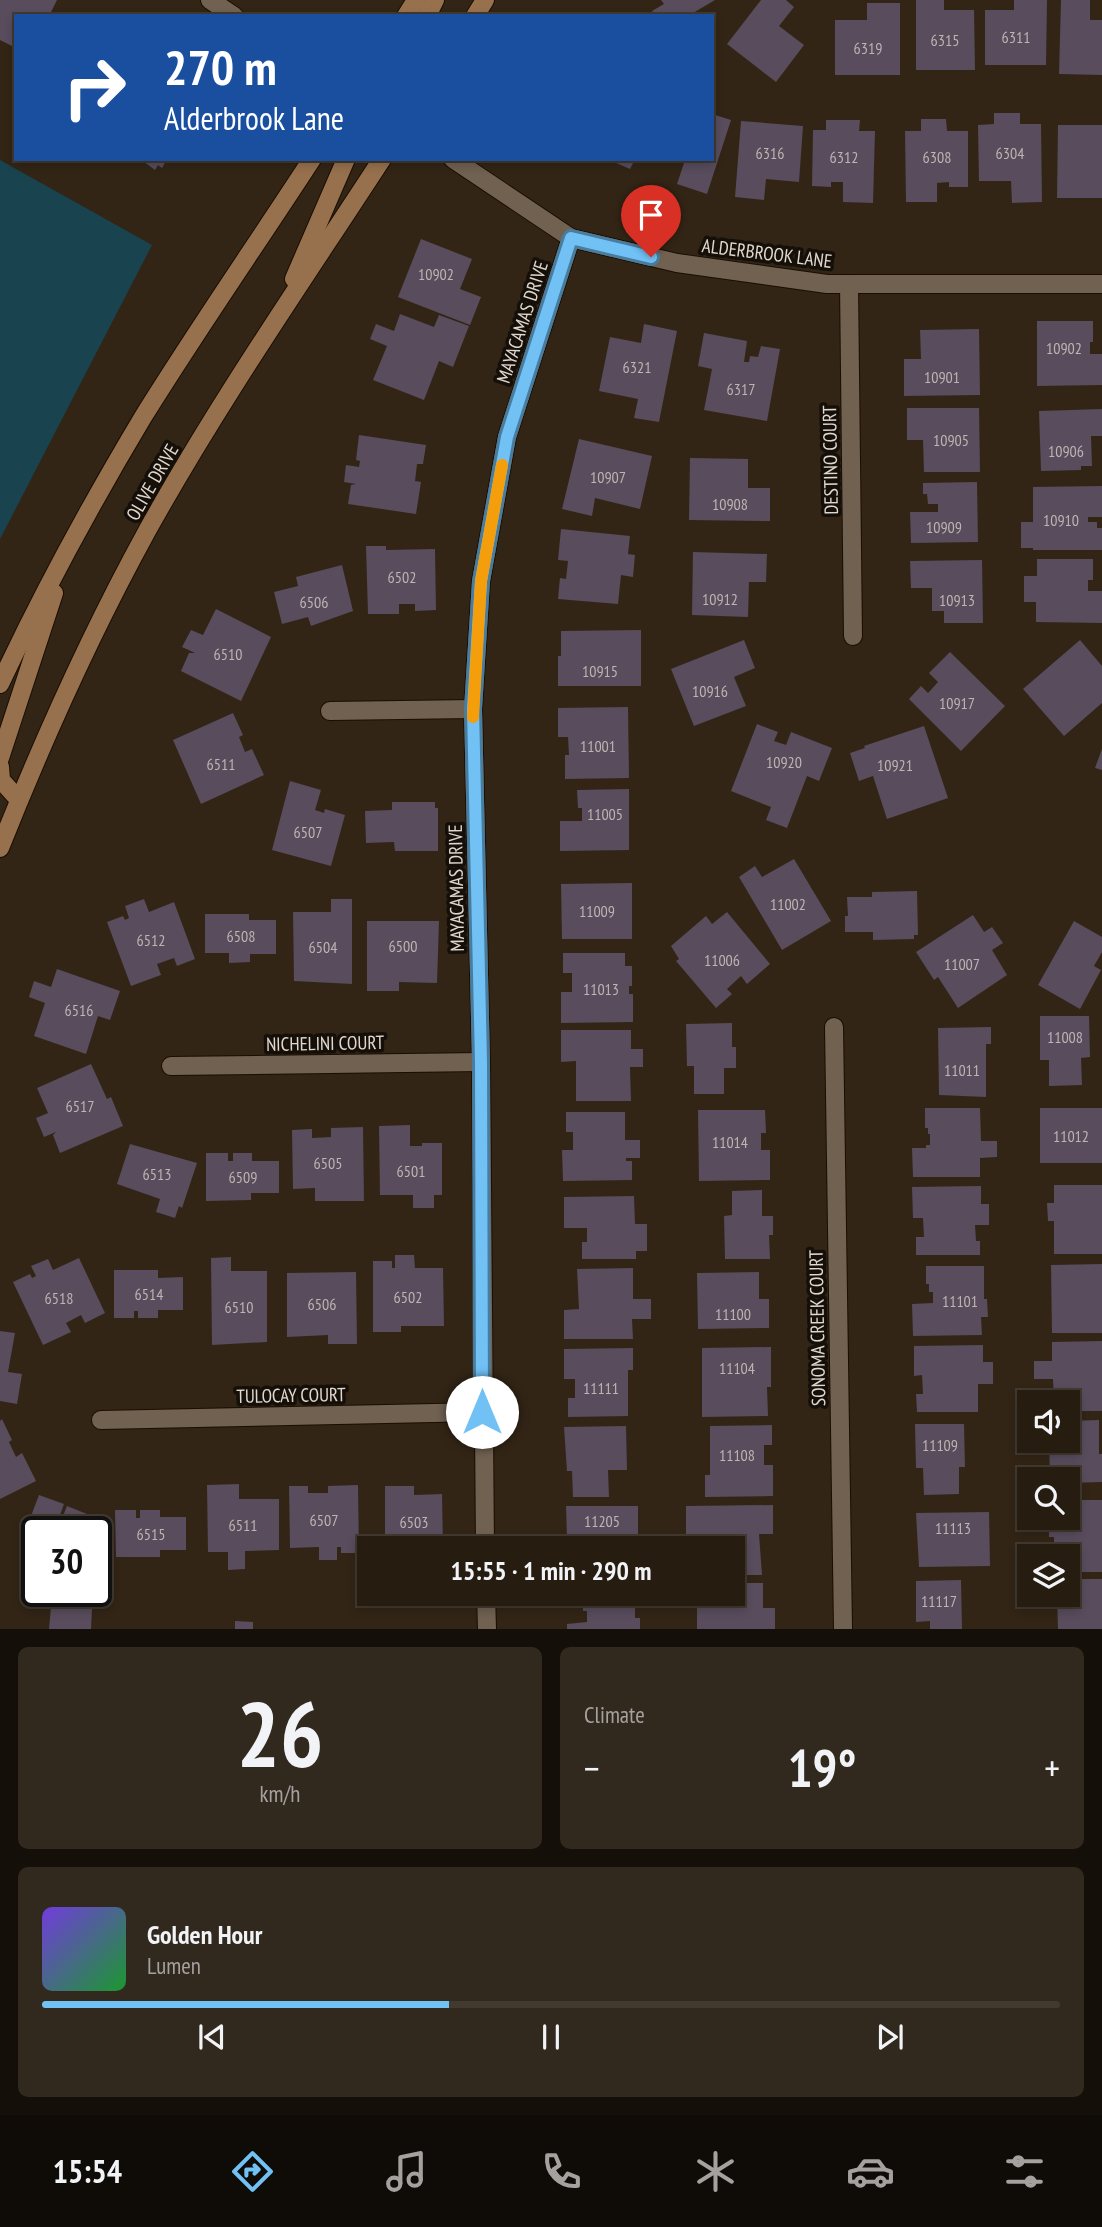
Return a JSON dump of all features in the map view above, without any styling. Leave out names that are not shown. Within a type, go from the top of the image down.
[{"type":"main road","name":"OLIVE DRIVE","points":[[0,684],[69,546],[145,415],[311,161]]},
{"type":"main road","points":[[273,327],[345,161]]},
{"type":"main road","name":"OLIVE DRIVE","points":[[0,848],[91,639],[148,531],[215,415],[381,161]]},
{"type":"main road","points":[[0,758],[69,546]]},
{"type":"main road","points":[[0,767],[1,780],[19,800]]},
{"type":"street","points":[[210,0],[231,14]]},
{"type":"street","name":"ALDERBROOK LANE","points":[[456,161],[571,238],[677,263],[827,284],[1102,284]]},
{"type":"street","name":"MAYACAMAS DRIVE","points":[[485,1536],[481,1062],[473,709],[481,581],[507,437],[571,238]]},
{"type":"street","name":"DESTINO COURT","points":[[849,284],[853,636]]},
{"type":"street","points":[[330,711],[473,709]]},
{"type":"street","name":"SONOMA CREEK COURT","points":[[834,1027],[843,1629]]},
{"type":"street","name":"NICHELINI COURT","points":[[170,1066],[481,1062]]},
{"type":"street","name":"TULOCAY COURT","points":[[101,1420],[482,1412]]},
{"type":"street","points":[[486,1606],[487,1629]]},
{"type":"water","points":[[0,160],[152,245],[0,539]]},
{"type":"building","points":[[0,0],[57,0],[50,14],[14,14],[14,47],[0,40]]},
{"type":"building","points":[[661,0],[715,0],[691,14],[654,14],[652,11],[664,4]]},
{"type":"building","points":[[761,0],[786,0],[794,7],[779,26],[804,45],[776,82],[727,44]]},
{"type":"building","points":[[916,0],[944,0],[944,10],[974,10],[975,70],[916,70]]},
{"type":"building","points":[[1014,0],[1047,0],[1046,65],[985,65],[985,10],[1014,10]]},
{"type":"building","points":[[1061,0],[1090,0],[1090,20],[1102,20],[1102,75],[1059,74]]},
{"type":"building","points":[[867,3],[900,3],[900,75],[835,75],[835,20],[867,20]]},
{"type":"building","points":[[994,113],[1020,113],[1020,124],[1041,124],[1042,202],[1012,203],[1011,181],[979,181],[978,125],[994,124]]},
{"type":"building","points":[[714,115],[731,120],[707,194],[677,184],[684,163],[677,161],[714,161]]},
{"type":"building","points":[[921,119],[946,119],[947,131],[968,131],[968,187],[949,187],[949,182],[937,183],[937,202],[906,202],[905,131],[921,131]]},
{"type":"building","points":[[826,120],[860,120],[859,131],[875,131],[873,203],[843,202],[843,182],[831,182],[831,187],[812,186],[813,130],[826,130]]},
{"type":"building","points":[[741,121],[803,126],[799,182],[766,179],[764,200],[735,197]]},
{"type":"building","points":[[1058,125],[1102,125],[1102,198],[1057,198]]},
{"type":"building","points":[[143,161],[166,161],[162,168],[158,165],[155,170]]},
{"type":"building","points":[[614,161],[634,161],[630,169]]},
{"type":"building","points":[[421,239],[472,259],[460,289],[481,297],[470,325],[398,297]]},
{"type":"building","points":[[400,314],[434,327],[439,315],[469,326],[453,367],[439,361],[424,400],[373,380],[387,346],[370,339],[376,324],[394,331]]},
{"type":"building","points":[[1037,321],[1093,321],[1090,354],[1102,354],[1102,385],[1037,386]]},
{"type":"building","points":[[644,324],[677,331],[659,422],[634,418],[638,399],[599,391],[610,337],[641,343]]},
{"type":"building","points":[[979,329],[980,395],[904,396],[904,359],[921,359],[920,330]]},
{"type":"building","points":[[704,333],[747,341],[744,362],[749,362],[750,356],[758,357],[761,346],[780,349],[767,421],[704,410],[712,369],[698,366]]},
{"type":"building","points":[[907,408],[979,408],[980,472],[924,472],[923,440],[907,440]]},
{"type":"building","points":[[1102,409],[1102,436],[1091,436],[1092,466],[1081,466],[1081,470],[1041,471],[1039,411]]},
{"type":"building","points":[[359,435],[426,445],[423,464],[417,464],[415,481],[421,482],[416,514],[348,504],[351,485],[356,484],[344,482],[346,465],[359,467],[360,461],[356,460]]},
{"type":"building","points":[[579,439],[652,456],[640,509],[595,498],[592,516],[562,509]]},
{"type":"building","points":[[690,458],[748,459],[748,488],[770,488],[770,521],[689,520]]},
{"type":"building","points":[[977,482],[978,542],[911,543],[910,512],[938,512],[938,504],[928,504],[927,494],[923,494],[923,483]]},
{"type":"building","points":[[1102,486],[1102,517],[1088,517],[1088,522],[1097,522],[1097,528],[1102,528],[1102,550],[1021,548],[1021,522],[1033,522],[1033,487]]},
{"type":"building","points":[[561,529],[630,536],[628,554],[635,555],[633,577],[621,575],[618,604],[558,599],[560,578],[566,579],[568,561],[558,560]]},
{"type":"building","points":[[366,546],[386,546],[386,550],[435,549],[436,610],[415,611],[415,604],[399,604],[399,614],[368,614]]},
{"type":"building","points":[[693,552],[767,554],[766,582],[749,582],[748,617],[692,615]]},
{"type":"building","points":[[1037,559],[1093,559],[1093,580],[1088,580],[1088,591],[1102,591],[1102,623],[1036,622],[1036,602],[1024,602],[1024,576],[1037,576]]},
{"type":"building","points":[[982,560],[983,623],[944,623],[944,611],[932,611],[932,588],[911,588],[910,561]]},
{"type":"building","points":[[342,565],[353,611],[311,626],[308,617],[282,624],[274,592],[298,586],[296,577]]},
{"type":"building","points":[[216,609],[271,637],[241,701],[181,671],[189,653],[195,653],[182,647],[191,630],[203,635]]},
{"type":"building","points":[[641,630],[641,686],[558,686],[561,631]]},
{"type":"building","points":[[744,640],[755,668],[734,677],[746,706],[694,726],[671,669]]},
{"type":"building","points":[[1080,640],[1102,666],[1102,703],[1064,736],[1023,689]]},
{"type":"building","points":[[950,652],[1005,706],[961,751],[909,699],[921,686],[928,693],[938,682],[929,673]]},
{"type":"building","points":[[628,707],[629,778],[565,779],[565,755],[569,755],[568,737],[558,737],[558,708]]},
{"type":"building","points":[[233,713],[243,735],[239,737],[245,752],[252,749],[264,775],[201,804],[173,740]]},
{"type":"building","points":[[757,724],[778,732],[774,741],[786,745],[791,732],[832,748],[819,781],[807,776],[787,828],[766,820],[771,807],[731,791]]},
{"type":"building","points":[[924,726],[948,798],[887,819],[873,776],[859,781],[850,753]]},
{"type":"building","points":[[1102,749],[1102,770],[1095,768]]},
{"type":"building","points":[[290,781],[321,790],[315,810],[324,813],[325,809],[345,815],[331,866],[272,850]]},
{"type":"building","points":[[629,789],[629,850],[560,851],[560,821],[582,821],[577,790]]},
{"type":"building","points":[[392,802],[435,802],[435,808],[438,808],[438,851],[395,851],[394,842],[366,843],[365,811],[392,810]]},
{"type":"building","points":[[794,859],[831,921],[782,950],[739,877],[755,866],[762,877]]},
{"type":"building","points":[[632,883],[632,939],[562,939],[561,884]]},
{"type":"building","points":[[917,891],[918,935],[914,935],[914,939],[873,940],[873,932],[845,932],[847,897],[872,897],[872,892]]},
{"type":"building","points":[[144,899],[149,912],[174,902],[195,959],[177,966],[174,958],[157,964],[161,975],[131,986],[107,922],[123,916],[125,920],[129,918],[125,906]]},
{"type":"building","points":[[331,899],[352,899],[352,984],[294,981],[293,912],[331,912]]},
{"type":"building","points":[[727,912],[770,964],[747,984],[741,976],[727,989],[732,994],[716,1008],[676,961],[679,959],[671,946],[706,916],[712,924]]},
{"type":"building","points":[[205,914],[249,914],[249,920],[276,920],[276,954],[250,954],[250,962],[229,963],[229,953],[205,953]]},
{"type":"building","points":[[973,915],[984,932],[992,927],[1003,943],[992,950],[1007,975],[958,1008],[938,977],[934,980],[916,952]]},
{"type":"building","points":[[367,921],[439,921],[437,983],[399,982],[399,991],[367,991]]},
{"type":"building","points":[[1074,921],[1102,937],[1102,952],[1094,966],[1101,970],[1080,1009],[1038,985]]},
{"type":"building","points":[[563,953],[625,953],[625,966],[632,966],[632,986],[629,986],[629,994],[633,994],[633,1022],[561,1023],[561,992],[572,992],[572,973],[563,973]]},
{"type":"building","points":[[57,969],[120,991],[110,1020],[98,1016],[86,1054],[34,1036],[45,1003],[29,997],[34,981],[51,987]]},
{"type":"building","points":[[1040,1016],[1089,1016],[1090,1057],[1081,1058],[1082,1085],[1049,1086],[1049,1060],[1040,1060]]},
{"type":"building","points":[[732,1023],[732,1047],[736,1047],[736,1068],[724,1068],[724,1094],[694,1094],[694,1066],[687,1066],[686,1024]]},
{"type":"building","points":[[991,1027],[991,1044],[986,1044],[986,1097],[939,1095],[938,1028]]},
{"type":"building","points":[[561,1030],[631,1030],[631,1049],[643,1049],[643,1067],[630,1067],[631,1101],[576,1101],[576,1061],[561,1062]]},
{"type":"building","points":[[91,1064],[107,1099],[111,1097],[123,1126],[60,1153],[53,1135],[56,1132],[44,1137],[36,1118],[48,1113],[37,1088]]},
{"type":"building","points":[[925,1108],[980,1108],[981,1141],[997,1141],[997,1157],[980,1158],[980,1177],[913,1177],[912,1148],[926,1148],[926,1145],[930,1145],[930,1134],[928,1128],[925,1128]]},
{"type":"building","points":[[1040,1108],[1102,1108],[1102,1163],[1040,1163]]},
{"type":"building","points":[[698,1110],[765,1110],[766,1133],[761,1133],[761,1150],[770,1150],[770,1180],[699,1181]]},
{"type":"building","points":[[566,1112],[625,1112],[625,1140],[640,1140],[640,1158],[626,1158],[626,1161],[632,1161],[632,1180],[563,1181],[562,1150],[573,1150],[573,1132],[566,1132]]},
{"type":"building","points":[[410,1125],[410,1146],[442,1143],[442,1195],[434,1195],[434,1208],[413,1208],[413,1195],[380,1195],[379,1126]]},
{"type":"building","points":[[363,1127],[364,1201],[315,1201],[315,1188],[293,1189],[292,1130],[312,1129],[312,1138],[331,1137],[331,1128]]},
{"type":"building","points":[[130,1144],[197,1163],[182,1208],[179,1206],[175,1218],[156,1212],[160,1199],[117,1184]]},
{"type":"building","points":[[206,1153],[228,1153],[228,1161],[233,1161],[233,1153],[252,1153],[252,1161],[279,1161],[279,1193],[251,1193],[251,1200],[206,1201]]},
{"type":"building","points":[[1054,1185],[1102,1185],[1102,1254],[1054,1254],[1054,1221],[1048,1221],[1047,1203],[1054,1203]]},
{"type":"building","points":[[981,1186],[981,1204],[989,1204],[989,1225],[975,1225],[976,1241],[980,1241],[980,1255],[916,1255],[916,1237],[924,1237],[923,1218],[913,1218],[912,1187]]},
{"type":"building","points":[[762,1190],[762,1216],[773,1216],[773,1235],[769,1235],[770,1259],[725,1259],[724,1216],[732,1215],[732,1191]]},
{"type":"building","points":[[634,1196],[635,1224],[647,1224],[647,1251],[636,1251],[636,1259],[582,1259],[582,1242],[587,1242],[587,1228],[564,1228],[564,1197]]},
{"type":"building","points":[[395,1255],[414,1255],[415,1268],[443,1268],[444,1326],[401,1326],[401,1332],[373,1332],[373,1261],[392,1261],[392,1268],[395,1268]]},
{"type":"building","points":[[231,1257],[231,1271],[267,1271],[267,1342],[212,1345],[211,1258]]},
{"type":"building","points":[[79,1258],[105,1313],[85,1323],[81,1315],[66,1323],[71,1332],[43,1345],[13,1282],[30,1274],[32,1278],[36,1276],[31,1266],[48,1259],[53,1270]]},
{"type":"building","points":[[1102,1264],[1102,1333],[1052,1333],[1051,1265]]},
{"type":"building","points":[[926,1266],[984,1266],[984,1299],[987,1299],[988,1317],[981,1317],[982,1335],[913,1336],[912,1304],[933,1303],[933,1292],[929,1292],[929,1284],[926,1284]]},
{"type":"building","points":[[633,1268],[633,1299],[651,1299],[651,1319],[632,1319],[633,1339],[564,1339],[564,1310],[579,1309],[577,1269]]},
{"type":"building","points":[[114,1270],[158,1270],[158,1278],[183,1277],[183,1310],[158,1310],[158,1318],[138,1318],[138,1311],[134,1311],[134,1318],[114,1318]]},
{"type":"building","points":[[356,1272],[357,1344],[328,1344],[328,1335],[287,1337],[287,1273]]},
{"type":"building","points":[[759,1272],[759,1299],[769,1299],[769,1328],[698,1329],[697,1273]]},
{"type":"building","points":[[0,1331],[15,1333],[8,1372],[22,1374],[17,1404],[0,1401]]},
{"type":"building","points":[[1102,1341],[1102,1411],[1080,1411],[1080,1390],[1053,1390],[1053,1379],[1034,1379],[1034,1361],[1052,1361],[1052,1342]]},
{"type":"building","points":[[983,1345],[983,1362],[993,1362],[993,1384],[978,1384],[978,1412],[917,1412],[916,1394],[923,1394],[922,1375],[914,1376],[914,1346]]},
{"type":"building","points":[[771,1347],[771,1387],[767,1387],[768,1416],[702,1417],[702,1348]]},
{"type":"building","points":[[633,1348],[633,1370],[628,1370],[628,1416],[568,1417],[568,1398],[575,1398],[575,1379],[564,1379],[564,1349]]},
{"type":"building","points":[[2,1419],[12,1440],[9,1442],[16,1457],[22,1453],[36,1481],[0,1499],[0,1421]]},
{"type":"building","points":[[1099,1420],[1102,1482],[1080,1483],[1080,1467],[1050,1467],[1049,1453],[1080,1453],[1080,1421]]},
{"type":"building","points":[[915,1424],[964,1424],[965,1467],[959,1467],[959,1494],[924,1495],[923,1468],[916,1468]]},
{"type":"building","points":[[772,1425],[772,1445],[764,1445],[764,1465],[773,1465],[773,1496],[705,1497],[705,1475],[710,1475],[710,1426]]},
{"type":"building","points":[[626,1426],[627,1470],[608,1470],[609,1497],[573,1497],[572,1471],[567,1471],[564,1427]]},
{"type":"building","points":[[239,1484],[239,1499],[279,1499],[279,1550],[245,1551],[245,1569],[228,1570],[228,1552],[208,1552],[207,1485]]},
{"type":"building","points":[[358,1485],[357,1553],[341,1553],[341,1547],[337,1547],[337,1560],[319,1560],[319,1547],[290,1548],[289,1486],[308,1486],[308,1493],[328,1493],[328,1486]]},
{"type":"building","points":[[385,1486],[414,1486],[414,1495],[442,1494],[443,1536],[385,1536]]},
{"type":"building","points":[[39,1495],[64,1504],[60,1515],[63,1516],[31,1516]]},
{"type":"building","points":[[1080,1500],[1102,1500],[1102,1572],[1080,1572],[1080,1544],[1054,1544],[1054,1537],[1049,1537],[1049,1530],[1080,1530]]},
{"type":"building","points":[[773,1505],[773,1534],[759,1534],[762,1575],[745,1575],[745,1536],[686,1536],[686,1506]]},
{"type":"building","points":[[67,1506],[92,1516],[63,1516]]},
{"type":"building","points":[[566,1506],[638,1506],[638,1536],[567,1536]]},
{"type":"building","points":[[115,1510],[136,1510],[136,1518],[140,1518],[140,1510],[160,1510],[160,1517],[186,1517],[186,1550],[160,1550],[160,1557],[116,1557]]},
{"type":"building","points":[[989,1512],[990,1566],[919,1567],[916,1513]]},
{"type":"building","points":[[1080,1579],[1102,1579],[1102,1629],[1058,1629],[1057,1607],[1080,1607]]},
{"type":"building","points":[[961,1580],[962,1629],[930,1629],[930,1621],[916,1622],[916,1581]]},
{"type":"building","points":[[745,1583],[763,1583],[763,1608],[775,1608],[775,1629],[697,1629],[697,1606],[745,1606]]},
{"type":"building","points":[[583,1606],[635,1606],[635,1618],[640,1618],[640,1629],[567,1629],[567,1624],[587,1622],[587,1611],[583,1611]]},
{"type":"building","points":[[51,1607],[92,1609],[91,1629],[49,1629]]},
{"type":"building","points":[[235,1621],[253,1622],[253,1629],[235,1629]]},
{"type":"slow traffic","points":[[473,717],[481,581],[502,465]]},
{"type":"route","points":[[482,1412],[481,1062],[473,709],[481,581],[507,437],[571,238],[651,257]]}]
